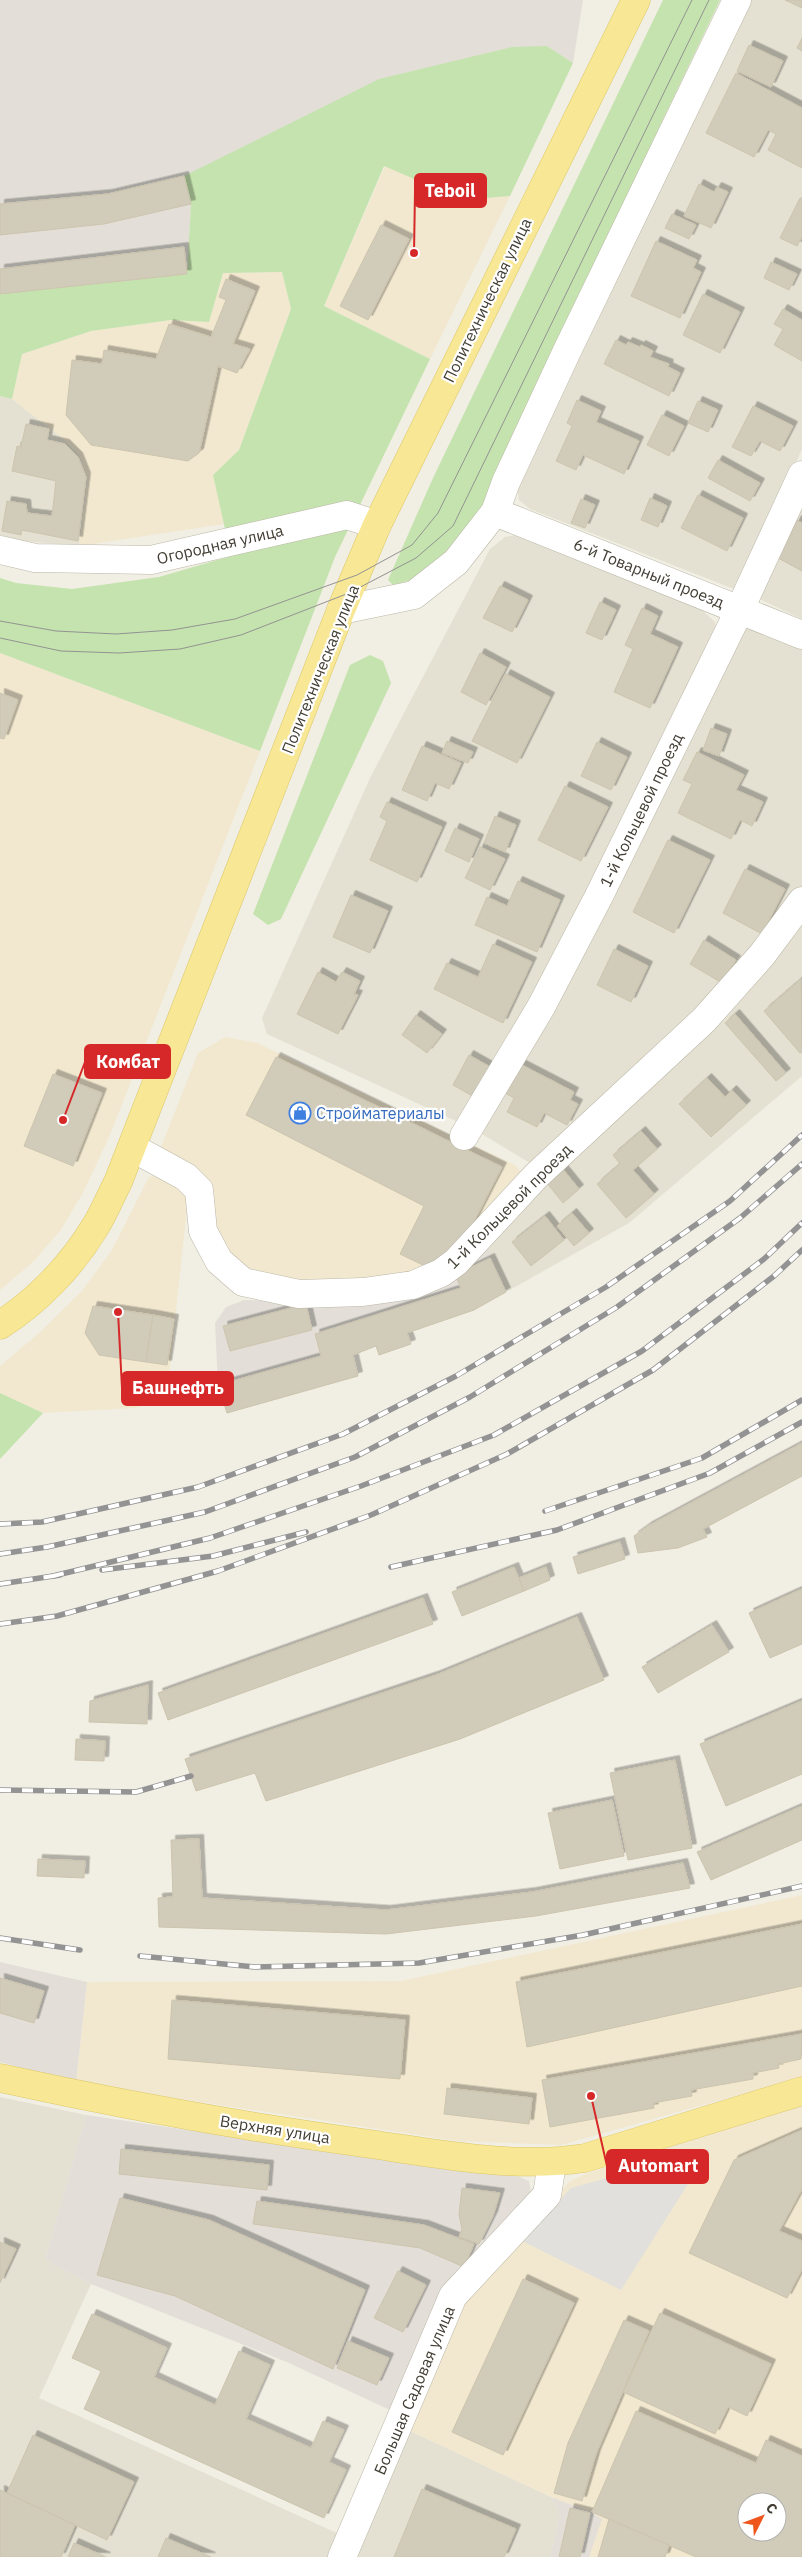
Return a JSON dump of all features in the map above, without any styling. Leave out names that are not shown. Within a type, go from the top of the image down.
[{"type":"main road","name":"Политехническая улица","points":[[0,1325],[18,1314],[61,1272],[95,1227],[133,1148],[342,610],[377,525],[636,0]]},
{"type":"main road","name":"Верхняя улица","points":[[0,2078],[110,2103],[346,2141],[455,2156],[552,2163],[585,2158],[802,2091]]},
{"type":"street","points":[[342,610],[414,595],[456,562],[495,512],[506,482],[567,350],[737,0]]},
{"type":"street","name":"1-й Кольцевой проезд","points":[[464,1136],[542,1007],[599,896],[740,609],[802,475]]},
{"type":"street","name":"6-й Товарный проезд","points":[[495,512],[802,635]]},
{"type":"street","name":"Огородная улица","points":[[0,550],[35,558],[151,560],[347,515],[377,525]]},
{"type":"street","name":"1-й Кольцевой проезд","points":[[133,1148],[186,1177],[199,1190],[203,1231],[219,1261],[243,1282],[299,1294],[363,1292],[412,1285],[441,1273],[456,1262],[536,1176],[704,1020],[762,955],[802,901]]},
{"type":"street","name":"Большая Садовая улица","points":[[342,2557],[453,2296],[547,2195],[552,2163]]},
{"type":"shaded area","points":[[0,0],[583,0],[573,63],[547,46],[184,176],[191,204],[187,274],[0,294]]},
{"type":"shaded area","points":[[748,0],[802,0],[802,449],[743,583],[734,589],[530,509],[519,500],[517,487]]},
{"type":"shaded area","points":[[385,166],[463,200],[510,196],[430,359],[324,306]]},
{"type":"shaded area","points":[[282,272],[291,309],[239,450],[213,475],[224,524],[79,546],[88,478],[79,454],[61,437],[12,399],[22,354],[91,331],[171,320],[209,322],[223,273]]},
{"type":"shaded area","points":[[0,396],[12,399],[61,437],[79,454],[88,478],[79,546],[24,541],[0,535]]},
{"type":"shaded area","points":[[802,484],[802,619],[757,598]]},
{"type":"shaded area","points":[[527,533],[702,610],[715,622],[717,639],[592,896],[458,1122],[267,1034],[262,1018],[371,776],[490,549],[505,537]]},
{"type":"shaded area","points":[[758,628],[802,647],[802,892],[698,1014],[530,1163],[482,1134],[479,1121],[741,629]]},
{"type":"shaded area","points":[[0,653],[260,751],[110,1135],[83,1193],[60,1231],[33,1262],[0,1290]]},
{"type":"shaded area","points":[[802,918],[802,1076],[629,1223],[506,1292],[484,1239]]},
{"type":"shaded area","points":[[225,1037],[257,1043],[515,1165],[521,1172],[437,1269],[301,1287],[244,1269],[226,1253],[161,1147],[198,1053]]},
{"type":"shaded area","points":[[163,1174],[189,1190],[167,1394],[135,1408],[43,1413],[0,1393],[0,1366],[38,1334],[82,1291],[112,1250],[149,1177]]},
{"type":"shaded area","points":[[484,1238],[506,1292],[407,1333],[411,1344],[379,1355],[376,1346],[353,1355],[358,1376],[227,1413],[218,1385],[215,1323],[226,1307],[244,1300],[368,1302]]},
{"type":"shaded area","points":[[802,1895],[802,2077],[561,2145],[457,2141],[76,2083],[87,1982],[401,1981]]},
{"type":"shaded area","points":[[0,1962],[87,1982],[76,2083],[0,2062]]},
{"type":"shaded area","points":[[0,2097],[86,2115],[45,2260],[91,2284],[39,2398],[339,2534],[329,2557],[0,2557]]},
{"type":"shaded area","points":[[802,2105],[802,2557],[589,2557],[601,2519],[591,2512],[551,2497],[406,2429],[459,2300],[569,2182],[585,2174]]},
{"type":"shaded area","points":[[86,2115],[456,2170],[515,2175],[529,2181],[532,2198],[392,2411],[289,2363],[91,2284],[45,2260]]},
{"type":"shaded area","points":[[710,2149],[621,2290],[522,2241],[571,2188]]},
{"type":"shaded area","points":[[406,2429],[551,2497],[560,2513],[550,2557],[353,2557]]},
{"type":"shaded area","points":[[551,2497],[591,2512],[602,2519],[589,2557],[550,2557],[560,2513]]},
{"type":"green space","points":[[663,0],[720,0],[556,344],[480,512],[443,555],[415,579],[393,585],[388,580],[433,478]]},
{"type":"green space","points":[[547,46],[573,63],[510,196],[463,200],[384,166],[324,306],[430,359],[335,557],[260,751],[0,653],[0,578],[16,583],[72,589],[159,577],[231,556],[213,475],[239,450],[291,309],[282,272],[223,273],[209,322],[171,320],[91,331],[22,354],[12,399],[0,396],[0,294],[187,274],[191,204],[184,176],[379,79],[512,47]]},
{"type":"green space","points":[[370,655],[383,661],[391,683],[281,919],[268,925],[253,914],[350,665]]},
{"type":"green space","points":[[0,1393],[43,1413],[0,1459]]},
{"type":"building","points":[[785,0],[802,0],[802,8]]},
{"type":"building","points":[[802,38],[802,51],[797,48]]},
{"type":"building","points":[[749,45],[783,61],[771,87],[737,71]]},
{"type":"building","points":[[736,73],[802,108],[802,168],[768,150],[776,134],[768,130],[754,157],[706,133]]},
{"type":"building","points":[[184,176],[191,204],[104,224],[0,235],[0,204],[108,194]]},
{"type":"building","points":[[699,184],[714,192],[717,187],[728,192],[711,228],[684,216]]},
{"type":"building","points":[[800,198],[802,199],[802,237],[797,246],[780,238]]},
{"type":"building","points":[[672,214],[696,225],[689,239],[665,228]]},
{"type":"building","points":[[381,225],[409,239],[368,320],[340,306]]},
{"type":"building","points":[[656,241],[697,260],[693,268],[701,272],[680,318],[631,296]]},
{"type":"building","points":[[184,247],[187,274],[0,294],[0,269]]},
{"type":"building","points":[[771,262],[797,274],[789,290],[764,278]]},
{"type":"building","points":[[226,279],[255,291],[233,344],[250,349],[237,373],[218,366],[199,453],[188,461],[91,445],[66,415],[72,360],[102,364],[104,350],[156,359],[169,324],[211,337],[226,300],[219,297]]},
{"type":"building","points":[[703,294],[740,312],[720,353],[683,335]]},
{"type":"building","points":[[783,309],[802,320],[802,361],[774,345],[783,329],[774,324]]},
{"type":"building","points":[[616,340],[626,345],[628,342],[640,347],[641,345],[653,351],[650,357],[669,364],[668,367],[680,373],[669,396],[604,364]]},
{"type":"building","points":[[577,400],[601,411],[596,422],[639,441],[624,474],[583,455],[576,470],[556,461],[572,426],[567,423]]},
{"type":"building","points":[[698,401],[718,410],[708,432],[688,423]]},
{"type":"building","points":[[753,406],[793,426],[780,451],[760,441],[751,456],[732,447]]},
{"type":"building","points":[[662,415],[684,426],[669,456],[647,445]]},
{"type":"building","points":[[26,424],[49,429],[47,440],[65,444],[78,457],[86,477],[78,541],[22,530],[21,535],[2,531],[7,501],[26,504],[27,513],[52,516],[56,481],[12,471],[17,446],[21,447]]},
{"type":"building","points":[[718,460],[760,483],[750,501],[708,478]]},
{"type":"building","points":[[698,495],[743,518],[727,551],[681,528]]},
{"type":"building","points":[[650,498],[667,506],[658,527],[641,520]]},
{"type":"building","points":[[581,499],[595,505],[585,528],[571,523]]},
{"type":"building","points":[[797,520],[802,523],[802,571],[778,558]]},
{"type":"building","points":[[500,586],[528,600],[512,632],[483,618]]},
{"type":"building","points":[[600,602],[616,610],[602,640],[586,633]]},
{"type":"building","points":[[642,608],[658,616],[650,634],[678,647],[650,708],[614,692],[633,649],[625,645]]},
{"type":"building","points":[[480,653],[506,667],[486,705],[461,692]]},
{"type":"building","points":[[506,674],[550,697],[517,763],[472,741]]},
{"type":"building","points":[[0,693],[18,700],[4,739],[0,738]]},
{"type":"building","points":[[711,728],[727,734],[719,756],[703,750]]},
{"type":"building","points":[[447,741],[473,752],[468,763],[442,753]]},
{"type":"building","points":[[597,742],[627,757],[611,790],[581,776]]},
{"type":"building","points":[[422,746],[461,763],[449,789],[435,783],[427,801],[402,790]]},
{"type":"building","points":[[697,752],[744,775],[736,790],[763,802],[752,826],[740,820],[731,839],[678,813],[692,784],[683,780]]},
{"type":"building","points":[[565,786],[608,807],[581,861],[538,840]]},
{"type":"building","points":[[387,802],[442,827],[417,882],[370,860],[387,821],[380,817]]},
{"type":"building","points":[[495,816],[516,825],[505,852],[484,843]]},
{"type":"building","points":[[455,828],[479,839],[469,862],[445,851]]},
{"type":"building","points":[[668,840],[710,860],[674,933],[633,912]]},
{"type":"building","points":[[480,847],[505,859],[490,890],[465,878]]},
{"type":"building","points":[[745,869],[785,889],[762,934],[723,913]]},
{"type":"building","points":[[518,881],[560,900],[537,952],[475,925],[487,897],[507,906]]},
{"type":"building","points":[[351,895],[388,911],[370,953],[333,937]]},
{"type":"building","points":[[704,940],[736,960],[722,983],[690,964]]},
{"type":"building","points":[[493,944],[532,962],[503,1023],[434,989],[447,963],[478,977]]},
{"type":"building","points":[[614,949],[648,966],[631,1002],[597,985]]},
{"type":"building","points":[[318,972],[336,982],[342,972],[360,981],[354,994],[358,995],[338,1034],[297,1014]]},
{"type":"building","points":[[801,979],[802,1052],[800,1053],[764,1011]]},
{"type":"building","points":[[735,1014],[786,1073],[776,1081],[725,1023]]},
{"type":"building","points":[[416,1015],[442,1034],[427,1053],[402,1035]]},
{"type":"building","points":[[469,1055],[492,1068],[476,1098],[453,1085]]},
{"type":"building","points":[[276,1057],[502,1167],[469,1231],[429,1268],[400,1254],[424,1206],[246,1115]]},
{"type":"building","points":[[518,1063],[574,1092],[570,1100],[578,1104],[567,1125],[544,1113],[537,1127],[507,1112],[514,1098],[503,1092]]},
{"type":"building","points":[[53,1074],[102,1093],[73,1166],[24,1146]]},
{"type":"building","points":[[707,1078],[725,1097],[732,1090],[746,1105],[711,1137],[679,1104]]},
{"type":"building","points":[[641,1131],[657,1149],[633,1170],[654,1194],[626,1218],[597,1184],[620,1164],[613,1155]]},
{"type":"building","points":[[562,1168],[579,1189],[563,1203],[546,1182]]},
{"type":"building","points":[[572,1213],[589,1233],[574,1246],[557,1226]]},
{"type":"building","points":[[545,1216],[564,1240],[531,1266],[512,1242]]},
{"type":"building","points":[[490,1258],[506,1292],[474,1310],[407,1333],[411,1344],[379,1355],[376,1346],[353,1355],[358,1376],[227,1413],[218,1385],[321,1356],[315,1334],[461,1288],[455,1275]]},
{"type":"building","points":[[306,1304],[312,1330],[230,1351],[223,1326]]},
{"type":"building","points":[[93,1306],[153,1315],[146,1362],[99,1355],[85,1333]]},
{"type":"building","points":[[153,1315],[174,1319],[167,1365],[146,1362]]},
{"type":"building","points":[[802,1443],[802,1476],[703,1529],[707,1537],[678,1548],[638,1553],[634,1536],[648,1526]]},
{"type":"building","points":[[620,1542],[625,1559],[578,1574],[573,1557]]},
{"type":"building","points":[[514,1567],[524,1591],[462,1616],[452,1592]]},
{"type":"building","points":[[546,1567],[550,1580],[524,1591],[519,1578]]},
{"type":"building","points":[[802,1589],[802,1644],[770,1658],[749,1613]]},
{"type":"building","points":[[423,1598],[433,1624],[168,1720],[158,1693]]},
{"type":"building","points":[[577,1617],[604,1680],[460,1739],[266,1801],[255,1773],[196,1791],[185,1759],[436,1675]]},
{"type":"building","points":[[712,1625],[729,1652],[658,1693],[642,1667]]},
{"type":"building","points":[[148,1685],[147,1724],[89,1722],[90,1701]]},
{"type":"building","points":[[802,1701],[802,1774],[726,1806],[700,1744]]},
{"type":"building","points":[[76,1739],[105,1741],[104,1761],[75,1760]]},
{"type":"building","points":[[675,1760],[692,1848],[628,1860],[610,1773]]},
{"type":"building","points":[[612,1800],[624,1856],[560,1869],[548,1813]]},
{"type":"building","points":[[802,1806],[802,1840],[711,1880],[697,1852]]},
{"type":"building","points":[[199,1839],[202,1898],[386,1910],[532,1892],[683,1863],[690,1888],[536,1916],[386,1934],[159,1927],[158,1898],[173,1897],[171,1840]]},
{"type":"building","points":[[38,1859],[85,1861],[84,1878],[37,1876]]},
{"type":"building","points":[[802,1924],[802,1986],[527,2047],[516,1982]]},
{"type":"building","points":[[0,1978],[44,1991],[34,2023],[0,2013]]},
{"type":"building","points":[[172,2000],[405,2020],[400,2079],[168,2059]]},
{"type":"building","points":[[802,2034],[801,2059],[778,2064],[779,2068],[753,2073],[753,2079],[691,2090],[692,2096],[653,2103],[654,2108],[550,2127],[542,2080]]},
{"type":"building","points":[[447,2088],[532,2098],[529,2124],[444,2114]]},
{"type":"building","points":[[802,2130],[802,2189],[779,2231],[802,2241],[802,2269],[787,2298],[689,2253],[734,2160]]},
{"type":"building","points":[[121,2149],[269,2165],[267,2190],[119,2174]]},
{"type":"building","points":[[462,2188],[500,2193],[493,2216],[479,2244],[459,2237],[462,2229],[459,2214]]},
{"type":"building","points":[[120,2198],[209,2220],[365,2290],[333,2369],[175,2296],[97,2275]]},
{"type":"building","points":[[257,2201],[424,2225],[474,2244],[464,2267],[420,2248],[253,2224]]},
{"type":"building","points":[[0,2242],[16,2249],[0,2283]]},
{"type":"building","points":[[398,2271],[426,2285],[403,2332],[374,2318]]},
{"type":"building","points":[[523,2279],[574,2303],[503,2455],[452,2432]]},
{"type":"building","points":[[660,2313],[771,2364],[747,2416],[728,2407],[715,2434],[623,2392]]},
{"type":"building","points":[[92,2314],[167,2348],[154,2377],[215,2405],[239,2351],[270,2365],[246,2419],[311,2448],[323,2421],[344,2430],[329,2462],[346,2470],[324,2518],[84,2409],[101,2371],[72,2358]]},
{"type":"building","points":[[624,2320],[649,2331],[596,2454],[582,2501],[554,2493],[568,2443]]},
{"type":"building","points":[[348,2341],[389,2358],[377,2385],[337,2368]]},
{"type":"building","points":[[636,2411],[756,2463],[766,2440],[802,2456],[802,2557],[696,2557],[592,2512]]},
{"type":"building","points":[[33,2435],[134,2482],[107,2540],[7,2493]]},
{"type":"building","points":[[422,2489],[516,2529],[504,2557],[394,2557]]},
{"type":"building","points":[[0,2490],[75,2525],[61,2557],[0,2557]]},
{"type":"building","points":[[570,2508],[590,2513],[580,2557],[559,2557]]},
{"type":"building","points":[[609,2519],[669,2545],[665,2557],[598,2557]]},
{"type":"building","points":[[166,2538],[211,2557],[158,2557]]},
{"type":"building","points":[[74,2543],[106,2557],[68,2557]]},
{"type":"tram line","points":[[0,621],[56,631],[116,634],[172,630],[235,619],[357,575],[412,545],[438,513],[692,0]]},
{"type":"tram line","points":[[0,638],[61,651],[119,653],[180,649],[241,635],[349,593],[416,558],[453,526],[709,0]]},
{"type":"railway","points":[[0,1524],[42,1522],[198,1487],[343,1434],[456,1376],[606,1287],[730,1201],[802,1135]]},
{"type":"railway","points":[[0,1554],[47,1547],[205,1512],[355,1457],[470,1397],[617,1307],[740,1218],[802,1164]]},
{"type":"railway","points":[[53,1576],[210,1538],[361,1486],[494,1435],[642,1351],[764,1259],[802,1223]]},
{"type":"railway","points":[[0,1624],[57,1616],[218,1571],[371,1515],[507,1454],[653,1370],[774,1276],[802,1250]]},
{"type":"railway","points":[[545,1511],[702,1458],[802,1400]]},
{"type":"railway","points":[[391,1567],[557,1530],[710,1473],[802,1422]]},
{"type":"railway","points":[[102,1570],[213,1556],[306,1532]]},
{"type":"railway","points":[[0,1584],[60,1575]]},
{"type":"railway","points":[[0,1790],[136,1792],[191,1776]]},
{"type":"railway","points":[[140,1956],[255,1967],[419,1963],[583,1935],[802,1886]]},
{"type":"railway","points":[[0,1938],[80,1950]]},
{"type":"place","name":"Teboil","points":[[414,253]]},
{"type":"place","name":"Стройматериалы","points":[[300,1113]]},
{"type":"place","name":"Комбат","points":[[63,1120]]},
{"type":"place","name":"Башнефть","points":[[118,1312]]},
{"type":"place","name":"Automart","points":[[591,2096]]}]
